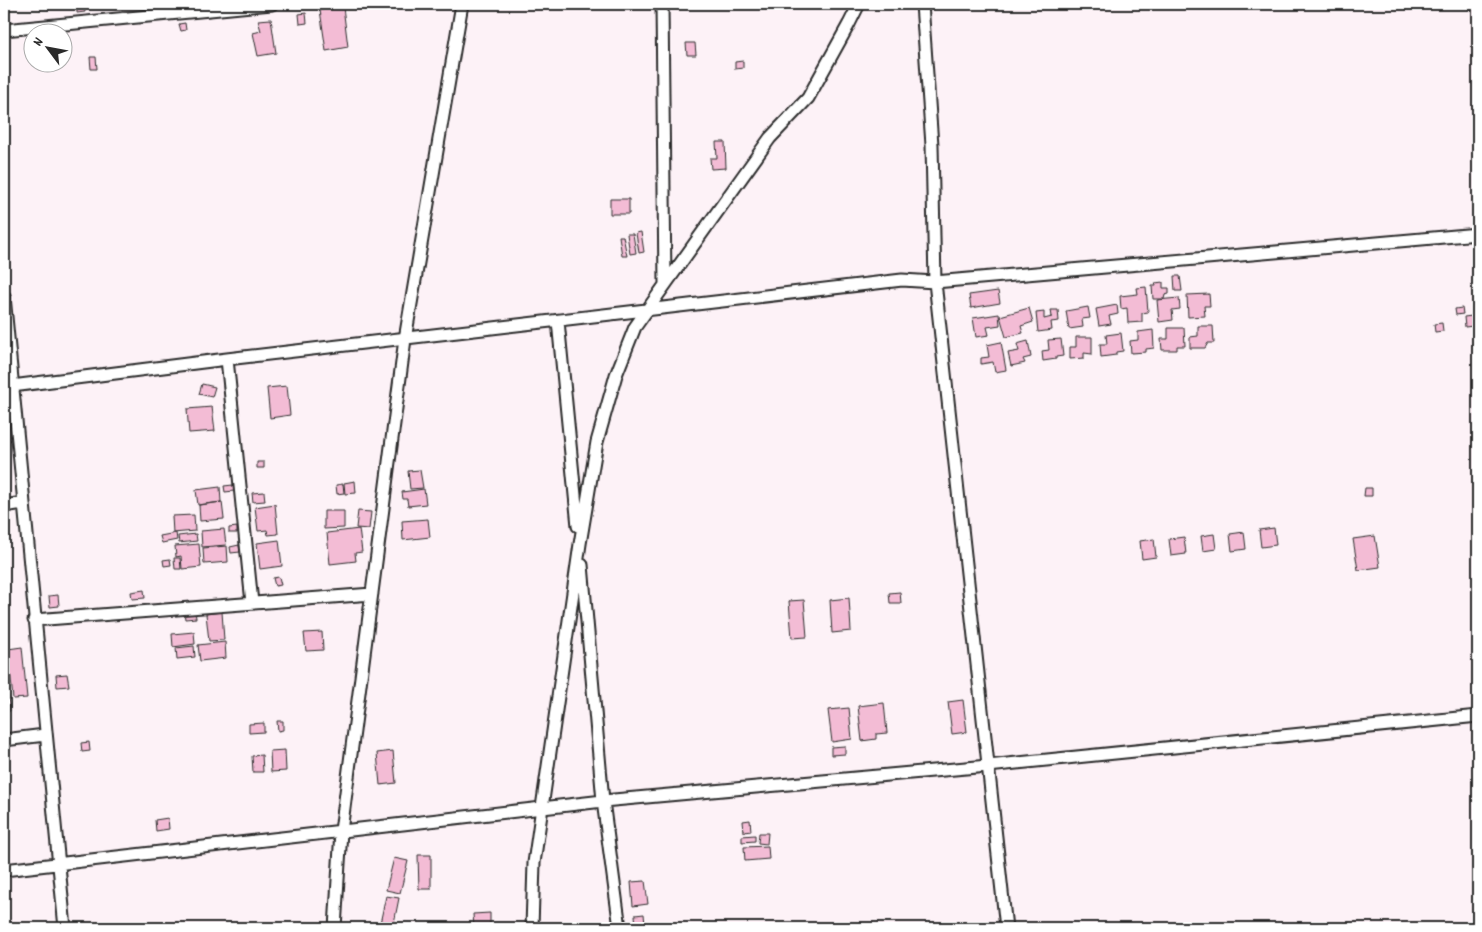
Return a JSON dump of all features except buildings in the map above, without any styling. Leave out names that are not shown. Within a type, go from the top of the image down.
[{"type":"street","points":[[4,30],[272,4]]},
{"type":"street","points":[[335,928],[341,831],[405,339],[462,4]]},
{"type":"street","points":[[662,4],[666,283]]},
{"type":"street","points":[[532,928],[534,863],[580,544],[597,442],[613,384],[635,327],[770,138],[808,98],[850,24],[859,4]]},
{"type":"street","points":[[922,4],[932,145],[935,282],[1006,928]]},
{"type":"street","points":[[8,387],[227,359],[902,280],[935,282],[1478,234]]},
{"type":"street","points":[[4,296],[8,387],[23,503],[64,928]]},
{"type":"street","points":[[558,321],[603,801],[620,928]]},
{"type":"street","points":[[227,359],[252,603]]},
{"type":"street","points":[[4,506],[23,503]]},
{"type":"street","points":[[34,620],[372,594]]},
{"type":"street","points":[[4,870],[603,801],[988,766],[1478,716]]},
{"type":"street","points":[[4,740],[45,735]]}]
